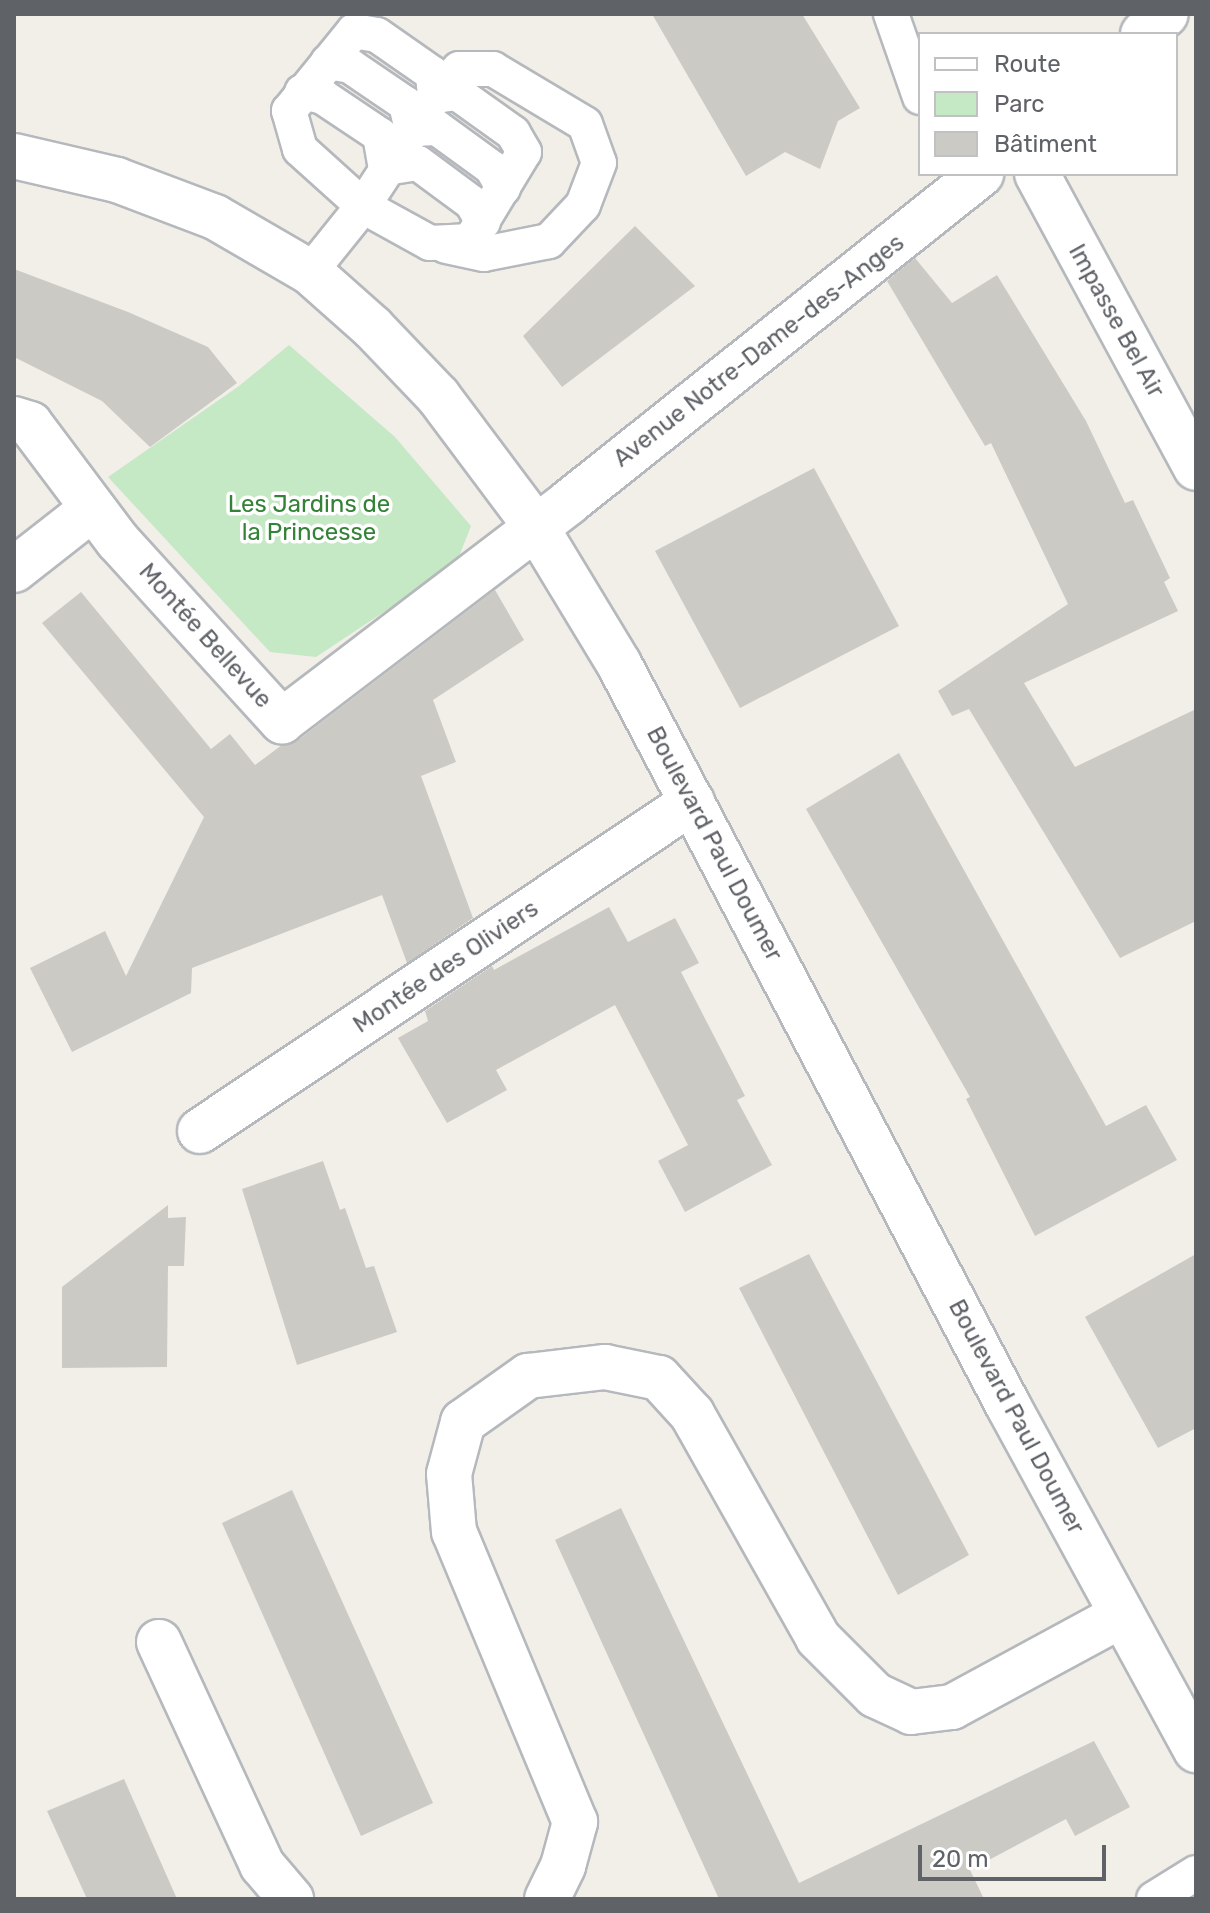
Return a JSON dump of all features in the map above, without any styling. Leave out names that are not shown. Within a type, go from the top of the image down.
[{"type":"street","points":[[1145,32],[1166,14]]},
{"type":"street","name":"Boulevard Paul Doumer","points":[[14,156],[117,180],[215,217],[310,272],[373,328],[438,396],[536,527],[578,591],[692,802],[1196,1750]]},
{"type":"street","name":"Impasse Bel Air","points":[[1038,176],[1196,468]]},
{"type":"street","name":"Avenue Notre-Dame-des-Anges","points":[[536,527],[961,181]]},
{"type":"street","name":"Montée Bellevue","points":[[14,419],[30,424],[93,508],[282,721],[536,527]]},
{"type":"street","points":[[14,570],[93,508]]},
{"type":"street","name":"Montée des Oliviers","points":[[200,1131],[692,802]]},
{"type":"street","points":[[547,1899],[563,1866],[575,1822],[454,1532],[449,1474],[463,1422],[528,1376],[605,1367],[659,1378],[692,1414],[818,1638],[875,1695],[911,1712],[952,1707],[1122,1615]]},
{"type":"street","points":[[159,1642],[262,1865],[291,1899]]},
{"type":"lane","points":[[891,14],[918,91]]},
{"type":"lane","points":[[310,272],[363,206],[435,96],[459,69],[493,69],[585,124],[599,163],[583,205],[549,241],[484,254],[430,243],[363,206],[300,149],[289,111],[354,31],[377,35],[433,74],[435,96]]},
{"type":"lane","points":[[328,62],[350,66],[406,104],[412,129]]},
{"type":"lane","points":[[302,92],[323,97],[380,135],[386,168]]},
{"type":"lane","points":[[430,243],[470,241],[524,152],[513,133],[457,93],[435,96]]},
{"type":"lane","points":[[412,129],[437,128],[492,168],[503,188]]},
{"type":"lane","points":[[386,168],[418,163],[472,203],[483,222]]},
{"type":"lane","points":[[1154,1899],[1196,1873]]},
{"type":"green space","name":"Les Jardins de la Princesse","points":[[289,345],[395,437],[471,526],[456,564],[316,657],[270,652],[108,477],[239,386]]},
{"type":"building","points":[[652,14],[802,14],[860,108],[838,121],[820,169],[785,152],[746,176]]},
{"type":"building","points":[[635,226],[695,286],[562,387],[523,336]]},
{"type":"building","points":[[915,258],[952,303],[997,275],[1086,421],[1125,503],[1133,500],[1170,578],[1164,582],[1178,611],[1024,683],[1075,767],[1196,709],[1196,921],[1120,958],[969,709],[952,716],[938,691],[1068,604],[991,443],[985,446],[887,281]]},
{"type":"building","points":[[14,269],[128,312],[208,347],[237,383],[150,447],[102,401],[14,357]]},
{"type":"building","points":[[814,468],[899,626],[740,708],[655,551]]},
{"type":"building","points":[[495,590],[524,640],[433,700],[456,762],[421,776],[473,918],[407,963],[382,895],[192,968],[191,993],[72,1052],[30,968],[105,931],[126,976],[204,817],[42,623],[81,592],[211,749],[230,734],[255,765],[282,745],[297,741]]},
{"type":"building","points":[[899,753],[1106,1126],[1146,1105],[1177,1160],[1035,1236],[966,1099],[970,1097],[806,809]]},
{"type":"building","points":[[609,907],[628,942],[675,918],[699,963],[681,972],[745,1096],[737,1100],[772,1165],[685,1212],[658,1161],[688,1145],[615,1005],[496,1070],[507,1090],[447,1123],[398,1038],[428,1021],[425,1011],[492,966],[494,970]]},
{"type":"building","points":[[323,1161],[340,1210],[345,1208],[366,1268],[374,1266],[397,1332],[297,1365],[242,1189]]},
{"type":"building","points":[[168,1205],[168,1218],[186,1217],[184,1266],[168,1266],[167,1367],[62,1368],[62,1287]]},
{"type":"building","points":[[809,1254],[969,1555],[898,1595],[739,1288]]},
{"type":"building","points":[[1196,1254],[1196,1428],[1158,1448],[1085,1317]]},
{"type":"building","points":[[292,1490],[433,1803],[361,1836],[222,1523]]},
{"type":"building","points":[[621,1508],[799,1883],[1094,1741],[1130,1807],[1075,1836],[1066,1819],[970,1870],[984,1899],[719,1899],[555,1540]]},
{"type":"building","points":[[124,1779],[177,1899],[87,1899],[47,1811]]}]
